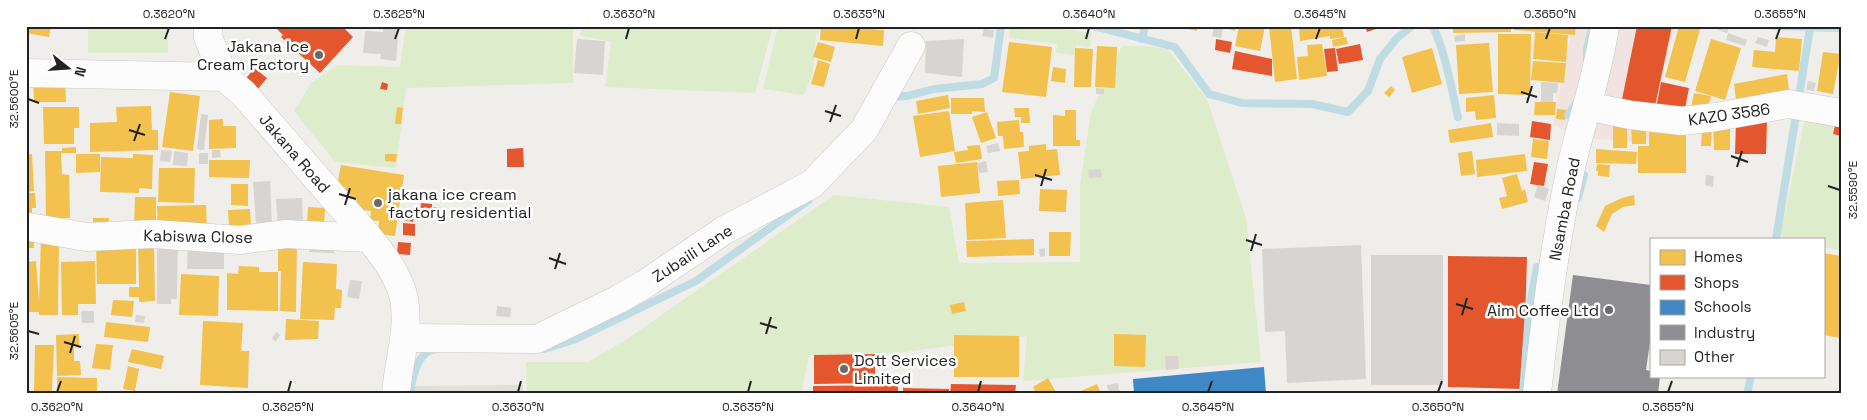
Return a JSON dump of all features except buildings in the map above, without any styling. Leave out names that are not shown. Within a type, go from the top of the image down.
[{"type":"street","name":"Jakana Road","points":[[208,26],[208,37],[224,77],[243,92],[368,238],[390,265],[399,282],[406,315],[405,338],[396,394]]},
{"type":"street","name":"Nsamba Road","points":[[1537,394],[1544,318],[1556,245],[1572,166],[1601,54],[1605,26]]},
{"type":"street","name":"Zubaili Lane","points":[[405,338],[537,340],[628,294],[723,231],[812,184],[864,130],[911,46]]},
{"type":"street","points":[[26,73],[224,77]]},
{"type":"street","name":"KAZO 3586","points":[[1587,106],[1630,115],[1682,121],[1797,106],[1841,113]]},
{"type":"street","name":"Kabiswa Close","points":[[29,227],[86,237],[153,234],[240,240],[286,234],[368,238]]},
{"type":"shaded area","points":[[1572,26],[1675,26],[1655,99],[1690,105],[1684,129],[1632,141],[1594,139],[1553,126]]},
{"type":"shaded area","points":[[523,385],[523,394],[414,394],[413,386]]},
{"type":"green space","points":[[88,26],[168,26],[168,53],[88,53]]},
{"type":"green space","points":[[406,26],[573,26],[573,83],[406,88],[396,168],[335,162],[294,111],[311,83],[338,65],[400,67]]},
{"type":"green space","points":[[584,26],[773,26],[755,93],[605,87],[611,42],[579,35]]},
{"type":"green space","points":[[778,26],[824,26],[816,35],[813,72],[804,95],[763,89]]},
{"type":"green space","points":[[1010,26],[1041,26],[1092,33],[1090,47],[1076,45],[1074,55],[1056,53],[1057,44],[1009,38]]},
{"type":"green space","points":[[1122,46],[1167,49],[1207,99],[1246,218],[1261,362],[1023,381],[1027,336],[897,353],[809,355],[801,394],[527,394],[526,362],[588,362],[627,339],[834,195],[949,207],[959,263],[1080,262],[1080,185],[1091,112]]},
{"type":"green space","points":[[1806,113],[1841,121],[1841,238],[1839,250],[1824,247],[1824,238],[1788,238],[1780,236]]},
{"type":"waterway","points":[[891,97],[907,96],[934,89],[982,84],[994,78],[1001,26]]},
{"type":"waterway","points":[[1093,26],[1175,47],[1209,94],[1242,103],[1312,104],[1348,112],[1368,91],[1380,59],[1397,38],[1412,26]]},
{"type":"waterway","points":[[1142,39],[1145,26]]},
{"type":"waterway","points":[[1433,26],[1445,60],[1458,117]]},
{"type":"waterway","points":[[1773,26],[1841,28]]},
{"type":"waterway","points":[[1776,238],[1810,28]]},
{"type":"waterway","points":[[1587,59],[1591,31]]},
{"type":"waterway","points":[[1568,115],[1577,102]]},
{"type":"waterway","points":[[1578,198],[1584,175]]},
{"type":"waterway","points":[[544,349],[576,339],[696,281],[809,200]]},
{"type":"waterway","points":[[1523,394],[1529,311],[1537,267]]},
{"type":"waterway","points":[[410,394],[412,380],[420,359],[431,350],[438,349]]},
{"type":"waterway","points":[[1747,394],[1751,378]]},
{"type":"place","name":"Jakana Ice Cream Factory","points":[[319,55]]},
{"type":"place","name":"jakana ice cream factory residential","points":[[378,203]]},
{"type":"place","name":"Aim Coffee Ltd","points":[[1609,310]]},
{"type":"place","name":"Dott Services Limited","points":[[844,369]]}]
